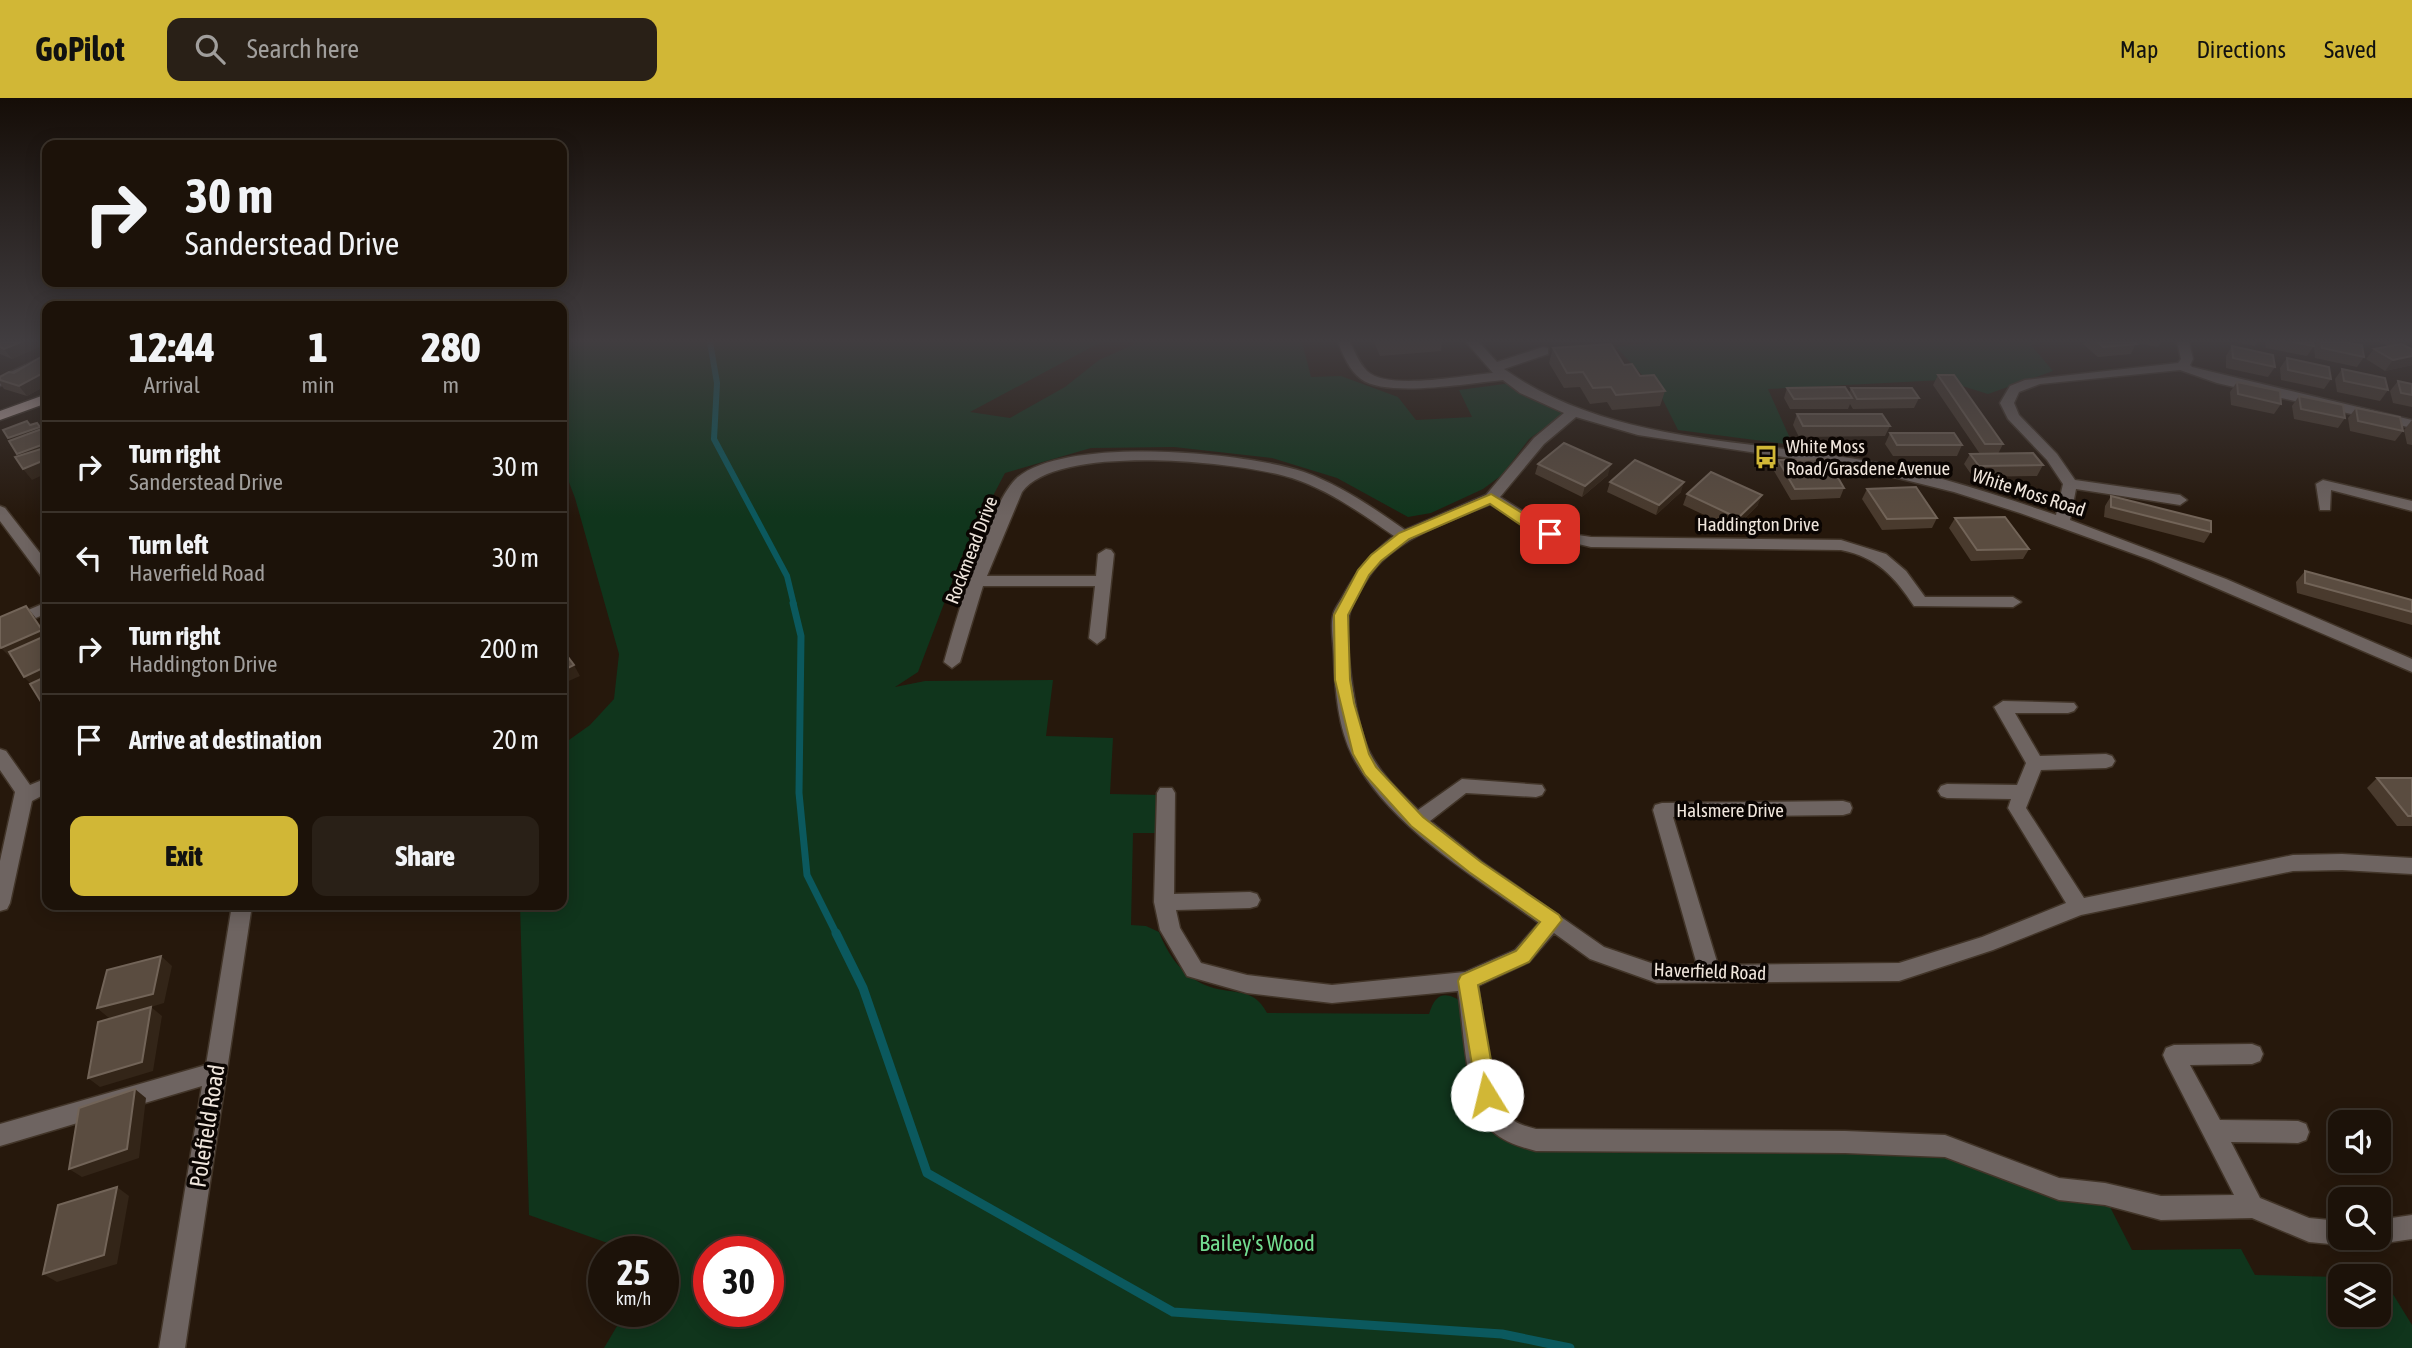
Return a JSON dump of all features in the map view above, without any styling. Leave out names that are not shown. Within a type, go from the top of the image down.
[{"type":"main road","points":[[0,415],[41,400]]},
{"type":"street","name":"White Moss Road","points":[[1549,400],[1574,412],[1624,428],[1890,470],[2038,512],[2263,600],[2412,666]]},
{"type":"street","points":[[2008,400],[2011,414],[2054,459],[2070,484],[2062,522]]},
{"type":"street","points":[[2311,400],[2412,424]]},
{"type":"street","name":"Haverfield Road","points":[[1574,412],[1539,441],[1491,498],[1404,536],[1376,558],[1363,573],[1341,615],[1343,680],[1352,729],[1361,754],[1381,785],[1417,821],[1475,867],[1597,953],[1657,974],[1899,972],[1986,944],[2079,907],[2294,863],[2342,862],[2412,866]]},
{"type":"street","name":"Rockmead Drive","points":[[952,662],[976,581],[1006,507],[1022,480],[1029,474],[1055,465],[1088,460],[1197,457],[1256,464],[1298,475],[1354,502],[1404,536]]},
{"type":"street","points":[[2070,484],[2180,500]]},
{"type":"street","points":[[2325,507],[2323,484],[2412,506]]},
{"type":"street","name":"Haddington Drive","points":[[1491,498],[1536,529],[1563,539],[1604,543],[1849,545],[1888,561],[1902,574],[1920,602],[2013,602]]},
{"type":"street","points":[[0,511],[42,562]]},
{"type":"street","points":[[1097,638],[1106,555]]},
{"type":"street","points":[[976,581],[1102,581]]},
{"type":"street","points":[[0,628],[42,609]]},
{"type":"street","points":[[2035,763],[2003,707],[2068,707]]},
{"type":"street","points":[[0,756],[24,791],[0,903]]},
{"type":"street","points":[[2035,763],[2106,761]]},
{"type":"street","points":[[2035,763],[2017,808],[2079,907]]},
{"type":"street","points":[[1417,821],[1462,786],[1536,790]]},
{"type":"street","points":[[24,797],[42,788]]},
{"type":"street","points":[[1947,791],[2024,792]]},
{"type":"street","points":[[1166,793],[1164,902],[1170,930],[1194,970],[1247,984],[1332,994],[1468,981],[1522,956],[1553,920]]},
{"type":"street","name":"Halsmere Drive","points":[[1710,974],[1662,810],[1843,808]]},
{"type":"street","points":[[1164,902],[1250,900]]},
{"type":"street","name":"Polefield Road","points":[[172,1348],[241,910]]},
{"type":"street","points":[[1468,981],[1487,1095],[1493,1114],[1516,1135],[1536,1140],[1845,1142],[1945,1146],[2059,1189],[2105,1194],[2161,1208],[2252,1206],[2309,1230],[2328,1232]]},
{"type":"street","points":[[2252,1054],[2174,1055],[2252,1206]]},
{"type":"street","points":[[0,1135],[216,1072]]},
{"type":"street","points":[[2213,1131],[2298,1132]]},
{"type":"street","points":[[2391,1230],[2412,1227]]},
{"type":"green space","name":"Bailey's Wood","points":[[567,400],[992,400],[970,412],[1010,418],[1041,400],[1401,400],[1416,420],[1472,417],[1464,400],[1543,400],[1565,413],[1529,439],[1502,475],[1483,489],[1431,513],[1408,517],[1337,478],[1272,458],[1174,447],[1091,448],[1005,473],[964,551],[918,672],[895,687],[925,681],[1053,680],[1046,736],[1113,738],[1110,794],[1160,795],[1159,833],[1133,833],[1131,925],[1146,926],[1159,932],[1167,949],[1189,976],[1214,988],[1255,998],[1267,1013],[1429,1014],[1438,998],[1446,995],[1457,999],[1464,1003],[1506,1139],[1938,1152],[2109,1205],[2132,1250],[2241,1249],[2255,1275],[2328,1277],[2328,1327],[2391,1327],[2391,1291],[2412,1325],[2412,1348],[604,1348],[616,1327],[679,1327],[679,1236],[588,1236],[529,1215],[520,910],[567,910],[567,741],[590,725],[614,699],[619,654],[567,477]]},
{"type":"green space","points":[[1663,400],[1773,400],[1793,445],[1678,430]]},
{"type":"building","points":[[1955,400],[1972,400],[2003,444],[1985,444]]},
{"type":"building","points":[[2300,400],[2320,400],[2343,405],[2345,418],[2301,409]]},
{"type":"building","points":[[2356,408],[2400,417],[2403,431],[2358,421]]},
{"type":"building","points":[[1797,414],[1882,414],[1890,426],[1803,426]]},
{"type":"building","points":[[27,421],[30,425],[37,423],[40,427],[8,438],[3,430]]},
{"type":"building","points":[[42,429],[42,445],[17,454],[9,441]]},
{"type":"building","points":[[1890,433],[1954,433],[1962,445],[1897,445]]},
{"type":"building","points":[[1564,443],[1611,464],[1585,486],[1538,464]]},
{"type":"building","points":[[42,449],[42,461],[23,469],[15,457]]},
{"type":"building","points":[[2033,453],[2043,465],[1979,466],[1970,454]]},
{"type":"building","points":[[1827,459],[1844,488],[1795,489],[1778,460]]},
{"type":"building","points":[[1635,460],[1684,482],[1659,505],[1610,482]]},
{"type":"building","points":[[1711,472],[1762,495],[1738,518],[1687,494]]},
{"type":"building","points":[[1916,487],[1937,518],[1887,519],[1867,489]]},
{"type":"building","points":[[2111,496],[2211,521],[2211,532],[2111,507]]},
{"type":"building","points":[[2005,517],[2029,549],[1977,550],[1955,518]]},
{"type":"building","points":[[2305,571],[2412,600],[2412,612],[2305,583]]},
{"type":"building","points":[[26,606],[42,630],[1,648],[0,617]]},
{"type":"building","points":[[42,637],[42,668],[24,677],[9,652]]},
{"type":"building","points":[[567,656],[574,665],[567,668]]},
{"type":"building","points":[[42,678],[42,704],[30,684]]},
{"type":"building","points":[[2377,778],[2412,778],[2412,816],[2408,816]]},
{"type":"building","points":[[161,956],[153,994],[97,1008],[107,970]]},
{"type":"building","points":[[151,1007],[142,1062],[88,1078],[98,1022]]},
{"type":"building","points":[[135,1089],[127,1149],[69,1169],[79,1108]]},
{"type":"building","points":[[117,1187],[104,1255],[43,1274],[58,1205]]},
{"type":"waterway","points":[[716,400],[714,439],[787,576],[794,605]]},
{"type":"waterway","points":[[793,603],[801,636],[799,793],[807,875],[836,933]]},
{"type":"waterway","points":[[836,933],[863,988],[927,1173],[1173,1312],[1502,1334],[1570,1348]]},
{"type":"place","name":"White Moss Road/Grasdene Avenue","points":[[1766,457]]},
{"type":"route","points":[[1487,1095],[1468,981],[1522,956],[1553,920],[1475,867],[1417,821],[1381,785],[1371,771],[1361,754],[1346,703],[1341,615],[1363,573],[1376,558],[1404,536],[1491,498],[1536,529],[1550,534]]}]
